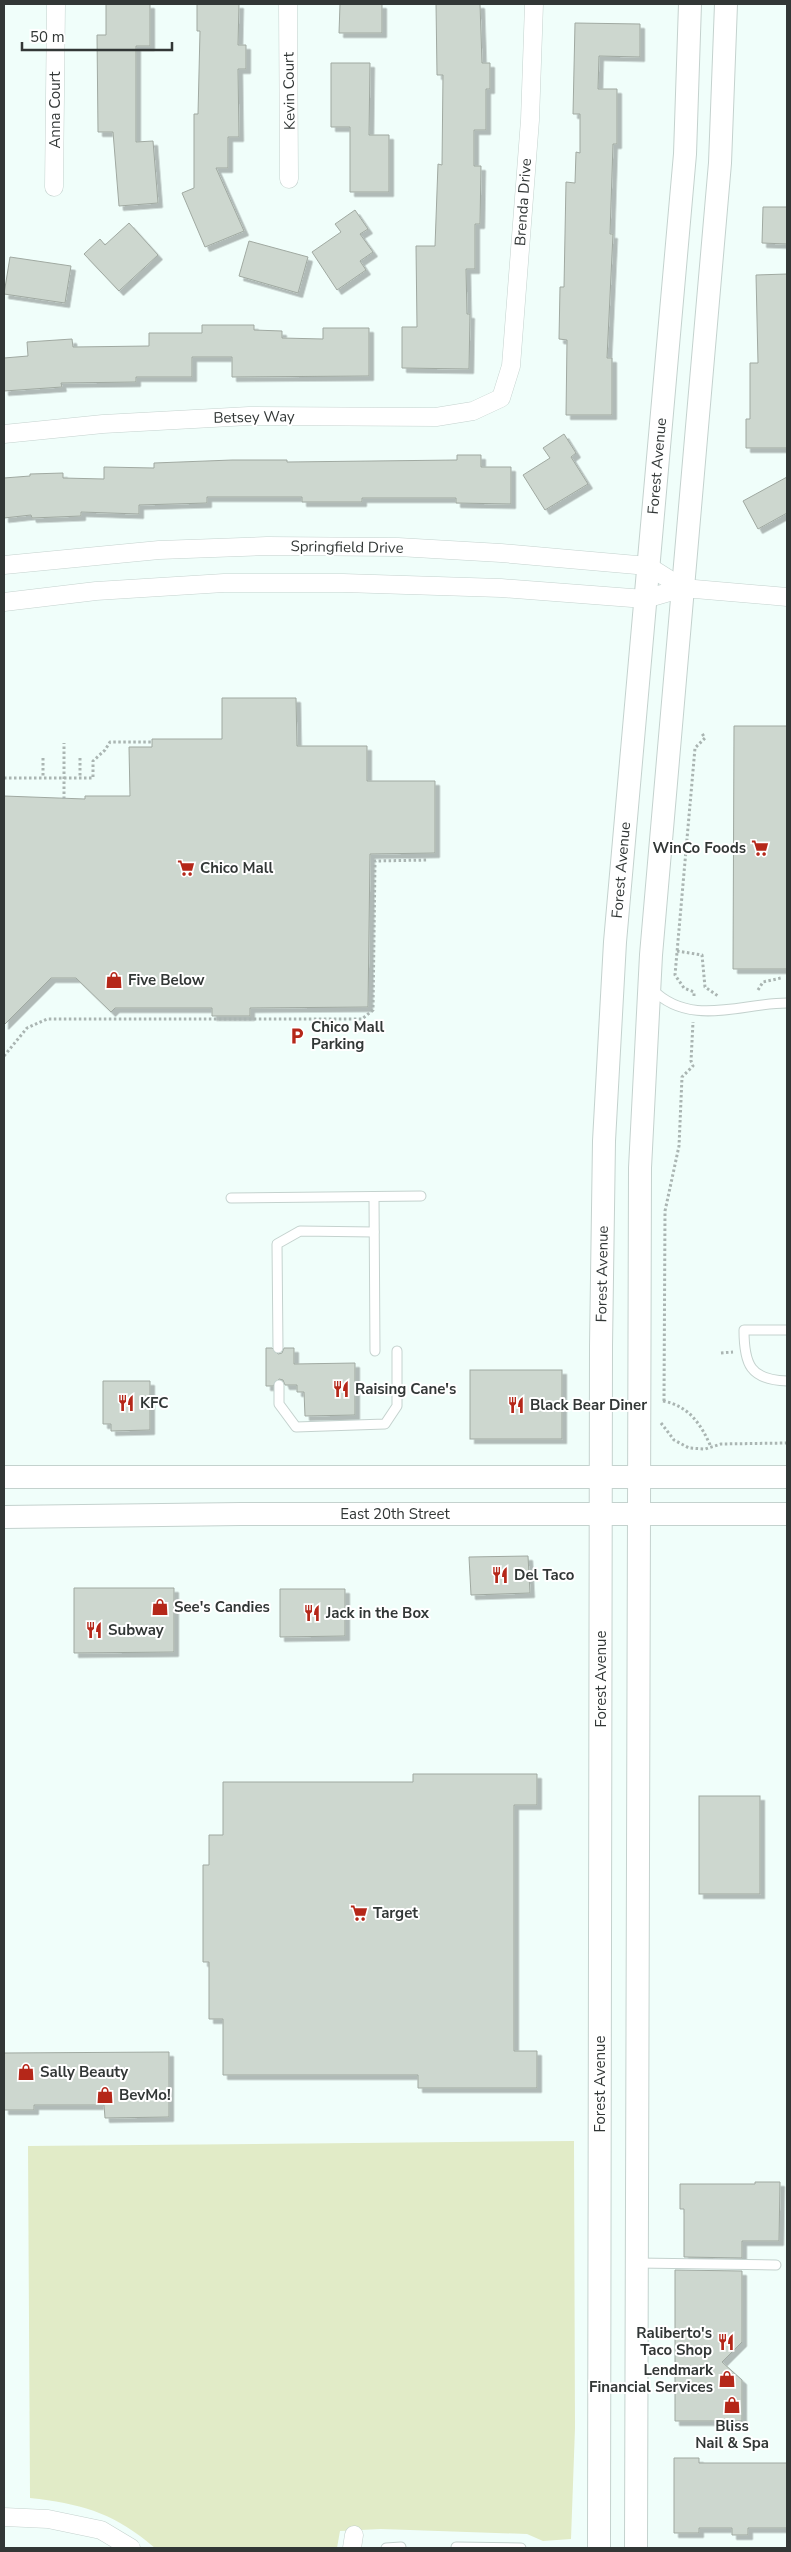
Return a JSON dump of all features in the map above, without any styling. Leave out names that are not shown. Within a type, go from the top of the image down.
[{"type":"street","name":"Anna Court","points":[[54,187],[56,4]]},
{"type":"street","name":"Kevin Court","points":[[288,4],[289,179]]},
{"type":"street","name":"Brenda Drive","points":[[501,398],[510,366],[530,120],[534,4]]},
{"type":"street","name":"Forest Avenue","points":[[599,2548],[601,1477],[603,1181],[608,1038],[685,154],[690,4]]},
{"type":"street","points":[[636,2548],[640,1201],[649,986],[720,171],[726,4]]},
{"type":"street","name":"Betsey Way","points":[[4,434],[103,424],[249,416],[436,417],[473,411],[501,398]]},
{"type":"street","name":"Springfield Drive","points":[[4,565],[159,550],[276,546],[408,548],[500,553],[648,566],[684,588]]},
{"type":"street","name":"Springfield Drive","points":[[4,602],[96,591],[224,583],[343,583],[482,588],[646,599],[684,588],[787,597]]},
{"type":"street","points":[[4,1477],[787,1477]]},
{"type":"street","points":[[215,1478],[216,1514]]},
{"type":"street","points":[[241,1478],[241,1514]]},
{"type":"street","name":"East 20th Street","points":[[4,1517],[216,1514],[787,1514]]},
{"type":"street","points":[[4,2517],[48,2519],[101,2530],[131,2548]]},
{"type":"lane","points":[[649,986],[663,1000],[694,1009],[715,1011],[787,1003]]},
{"type":"lane","points":[[231,1198],[421,1196]]},
{"type":"lane","points":[[374,1197],[375,1351]]},
{"type":"lane","points":[[278,1348],[277,1244],[300,1231],[374,1232]]},
{"type":"lane","points":[[787,1330],[744,1330],[744,1342],[745,1357],[751,1370],[762,1377],[787,1381]]},
{"type":"lane","points":[[279,1385],[279,1404],[296,1427],[385,1424],[397,1406],[397,1350]]},
{"type":"lane","points":[[637,2263],[776,2265]]},
{"type":"lane","points":[[386,2548],[401,2547]]},
{"type":"lane","points":[[456,2547],[521,2548]]},
{"type":"path","points":[[664,1401],[666,1203],[679,1146],[682,1077],[693,1066],[691,1062],[694,992],[684,988],[675,975],[695,748],[705,738],[701,732]]},
{"type":"path","points":[[4,778],[93,778],[93,761],[106,750],[110,742],[152,742]]},
{"type":"path","points":[[64,743],[64,799]]},
{"type":"path","points":[[43,758],[43,778]]},
{"type":"path","points":[[80,758],[80,778]]},
{"type":"path","points":[[4,1056],[27,1028],[48,1019],[362,1019],[373,1010],[375,861],[428,860]]},
{"type":"path","points":[[677,951],[702,955],[705,987],[712,993],[723,997]]},
{"type":"path","points":[[753,993],[759,989],[763,982],[782,978]]},
{"type":"path","points":[[658,1400],[678,1405],[692,1415],[704,1431],[711,1447]]},
{"type":"path","points":[[660,1420],[668,1434],[681,1445],[697,1449],[721,1444],[787,1443]]},
{"type":"green space","points":[[574,2141],[575,2428],[571,2539],[543,2541],[527,2534],[381,2529],[340,2531],[337,2548],[155,2548],[126,2526],[97,2512],[66,2503],[30,2498],[28,2146]]},
{"type":"building","points":[[106,4],[150,4],[150,46],[136,46],[136,142],[153,141],[158,203],[119,206],[113,132],[98,132],[97,35],[106,35]]},
{"type":"building","points":[[197,4],[239,4],[238,45],[246,45],[246,69],[238,69],[239,137],[228,137],[228,168],[216,168],[244,231],[205,247],[182,193],[194,188],[194,114],[198,114],[200,31],[197,31]]},
{"type":"building","points":[[340,4],[382,4],[382,33],[339,33]]},
{"type":"building","points":[[436,4],[480,4],[482,63],[490,63],[490,89],[486,89],[486,130],[474,130],[474,166],[481,166],[480,224],[475,224],[475,269],[466,269],[467,314],[470,314],[469,369],[402,368],[402,327],[417,327],[416,246],[435,246],[438,164],[442,165],[443,75],[437,75]]},
{"type":"building","points":[[575,23],[640,24],[640,57],[599,56],[598,89],[617,89],[617,144],[613,144],[610,234],[613,234],[607,358],[612,358],[612,415],[566,415],[567,340],[559,339],[560,287],[564,287],[566,182],[575,183],[576,152],[580,153],[580,114],[573,114]]},
{"type":"building","points":[[331,63],[370,63],[369,135],[389,135],[389,192],[350,192],[350,127],[331,127]]},
{"type":"building","points":[[763,207],[787,207],[787,244],[762,243]]},
{"type":"building","points":[[355,210],[368,229],[360,234],[373,252],[360,261],[366,270],[337,290],[312,252],[341,232],[335,224]]},
{"type":"building","points":[[129,223],[158,255],[119,291],[84,254],[100,239],[105,245]]},
{"type":"building","points":[[249,241],[308,257],[298,293],[239,276]]},
{"type":"building","points":[[10,257],[71,266],[65,303],[4,294]]},
{"type":"building","points":[[787,274],[787,448],[746,448],[746,419],[750,419],[750,363],[758,363],[756,275]]},
{"type":"building","points":[[202,325],[254,325],[254,330],[282,331],[282,338],[323,339],[323,328],[369,328],[369,376],[232,377],[232,357],[192,357],[192,377],[136,377],[136,382],[61,383],[62,387],[4,391],[4,358],[28,356],[27,342],[72,339],[73,347],[149,346],[149,333],[202,333]]},
{"type":"building","points":[[564,434],[576,453],[571,457],[588,484],[545,510],[523,475],[550,458],[543,448]]},
{"type":"building","points":[[457,455],[481,455],[481,467],[511,467],[511,504],[456,503],[456,498],[362,498],[362,502],[302,502],[302,497],[207,497],[207,503],[139,505],[139,514],[81,512],[81,516],[32,518],[31,515],[4,518],[4,478],[30,476],[30,474],[63,473],[63,478],[104,479],[104,467],[154,468],[154,463],[232,460],[287,460],[287,462],[457,460]]},
{"type":"building","points":[[787,477],[787,513],[758,529],[743,501]]},
{"type":"building","name":"Chico Mall","points":[[222,698],[296,698],[297,746],[367,746],[367,781],[435,781],[435,853],[370,854],[368,1007],[250,1008],[250,1016],[212,1016],[212,1008],[115,1008],[111,1012],[76,978],[51,978],[4,1025],[4,796],[85,799],[85,796],[130,796],[129,747],[152,747],[152,739],[222,739]]},
{"type":"building","name":"WinCo Foods","points":[[734,726],[787,726],[787,969],[733,969]]},
{"type":"building","points":[[266,1348],[272,1348],[278,1354],[282,1353],[284,1348],[294,1348],[294,1364],[355,1363],[355,1415],[305,1416],[304,1392],[297,1392],[297,1385],[285,1385],[283,1380],[279,1379],[273,1386],[266,1386]]},
{"type":"building","name":"Black Bear Diner","points":[[470,1370],[562,1370],[562,1439],[470,1439]]},
{"type":"building","name":"KFC","points":[[103,1381],[150,1381],[150,1430],[111,1431],[111,1424],[103,1424]]},
{"type":"building","name":"Del Taco","points":[[528,1556],[530,1593],[471,1595],[469,1557]]},
{"type":"building","points":[[74,1588],[174,1588],[174,1652],[74,1653]]},
{"type":"building","name":"Jack in the Box","points":[[280,1589],[345,1589],[345,1636],[280,1637]]},
{"type":"building","name":"Target","points":[[413,1774],[537,1774],[537,1805],[514,1805],[514,2051],[537,2051],[537,2088],[418,2088],[418,2075],[223,2075],[223,2019],[209,2019],[209,1962],[203,1962],[203,1865],[209,1865],[209,1835],[223,1835],[223,1782],[413,1782]]},
{"type":"building","points":[[699,1796],[760,1796],[760,1894],[699,1894]]},
{"type":"building","points":[[169,2052],[169,2117],[105,2118],[104,2105],[34,2105],[34,2110],[4,2110],[4,2053]]},
{"type":"building","points":[[755,2182],[780,2182],[779,2241],[742,2241],[742,2258],[684,2257],[684,2209],[680,2209],[680,2184],[755,2184]]},
{"type":"building","points":[[675,2270],[742,2271],[742,2342],[722,2362],[742,2380],[742,2421],[675,2421]]},
{"type":"building","points":[[674,2458],[699,2458],[699,2463],[787,2463],[787,2528],[748,2528],[748,2535],[732,2535],[732,2528],[699,2528],[699,2533],[674,2533]]},
{"type":"place","name":"WinCo Foods","points":[[760,848]]},
{"type":"place","name":"Chico Mall","points":[[186,868]]},
{"type":"place","name":"Five Below","points":[[114,980]]},
{"type":"place","name":"Chico Mall Parking","points":[[297,1036]]},
{"type":"place","name":"Raising Cane's","points":[[341,1389]]},
{"type":"place","name":"KFC","points":[[126,1403]]},
{"type":"place","name":"Black Bear Diner","points":[[516,1405]]},
{"type":"place","name":"Del Taco","points":[[500,1575]]},
{"type":"place","name":"See's Candies","points":[[160,1607]]},
{"type":"place","name":"Jack in the Box","points":[[312,1613]]},
{"type":"place","name":"Subway","points":[[94,1630]]},
{"type":"place","name":"Target","points":[[359,1913]]},
{"type":"place","name":"Sally Beauty","points":[[26,2072]]},
{"type":"place","name":"BevMo!","points":[[105,2095]]},
{"type":"place","name":"Raliberto's Taco Shop","points":[[726,2342]]},
{"type":"place","name":"Lendmark Financial Services","points":[[727,2379]]},
{"type":"place","name":"Bliss Nail & Spa","points":[[732,2405]]}]
